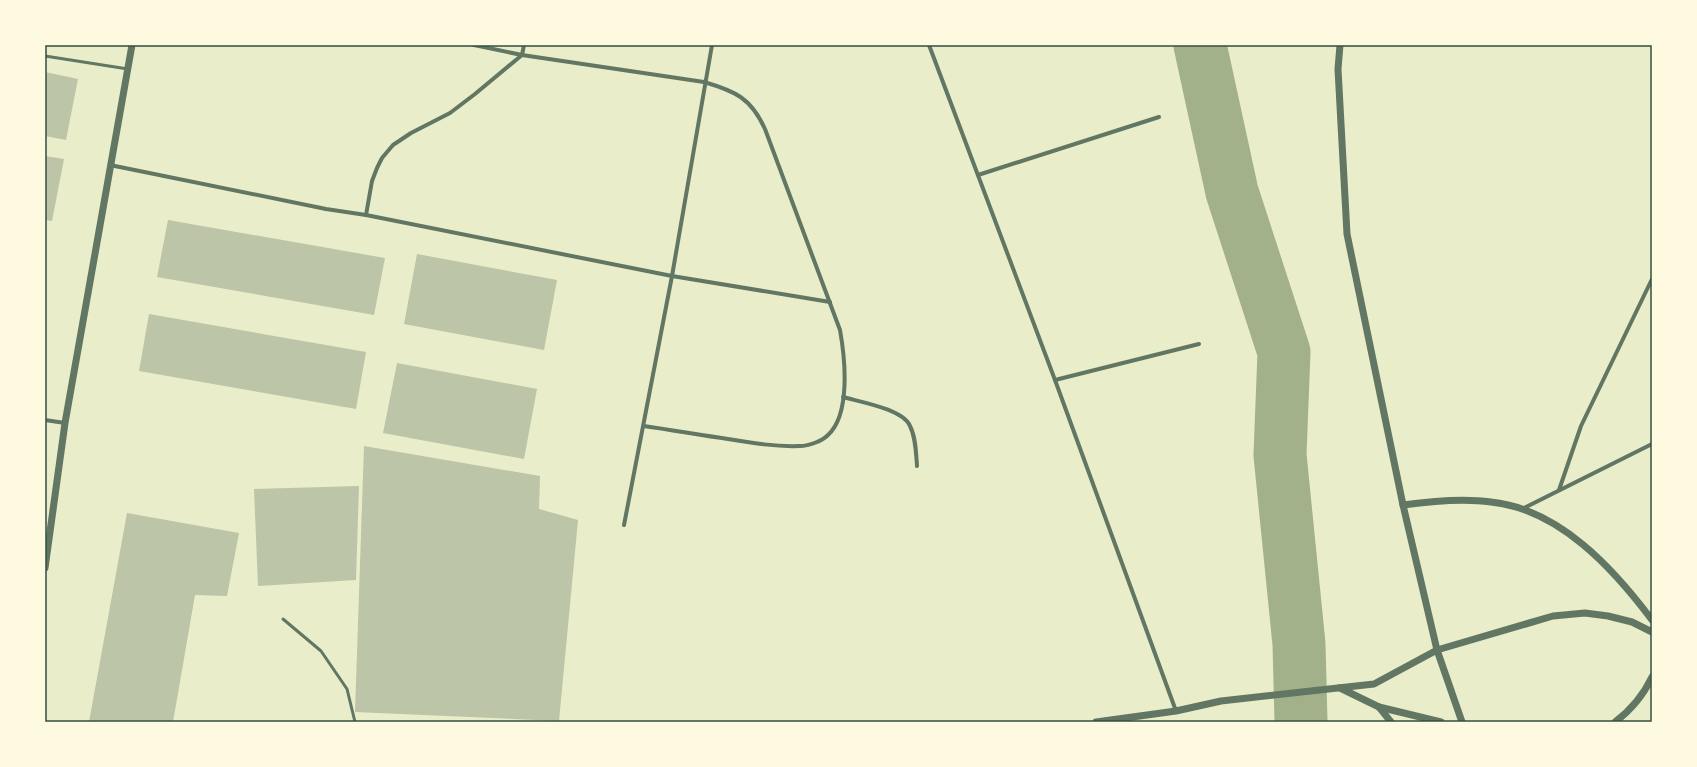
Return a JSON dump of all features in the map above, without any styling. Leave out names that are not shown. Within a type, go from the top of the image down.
[{"type":"street","points":[[45,568],[65,423],[132,45]]},
{"type":"street","points":[[474,45],[522,56],[704,82],[731,90],[748,102],[759,115],[840,330],[845,356],[843,397],[836,425],[828,435],[820,440],[802,446],[763,445],[644,426]]},
{"type":"street","points":[[366,215],[372,181],[377,168],[382,158],[393,145],[411,133],[450,113],[522,56],[524,45]]},
{"type":"street","points":[[624,525],[672,276],[704,82],[712,45]]},
{"type":"street","points":[[929,45],[1055,380],[1176,711]]},
{"type":"street","points":[[1340,45],[1338,69],[1347,234],[1403,505],[1438,650],[1462,722]]},
{"type":"street","points":[[978,175],[1159,117]]},
{"type":"street","points":[[110,165],[326,210],[366,215],[672,276],[830,302]]},
{"type":"street","points":[[1559,490],[1581,426],[1652,279]]},
{"type":"street","points":[[1055,380],[1199,344]]},
{"type":"street","points":[[843,397],[886,409],[902,416],[910,425],[916,444],[917,466]]},
{"type":"street","points":[[45,420],[65,423]]},
{"type":"street","points":[[1522,509],[1652,444]]},
{"type":"street","points":[[1403,505],[1439,500],[1484,501],[1522,509],[1560,527],[1596,555],[1635,598],[1652,620]]},
{"type":"street","points":[[1096,722],[1176,711],[1221,701],[1374,684],[1438,650],[1553,616],[1579,614],[1608,616],[1632,622],[1652,632]]},
{"type":"street","points":[[1614,722],[1628,712],[1645,692],[1652,677]]},
{"type":"street","points":[[1340,688],[1379,707],[1441,722]]},
{"type":"street","points":[[1379,707],[1391,722]]},
{"type":"lane","points":[[45,56],[128,69]]},
{"type":"lane","points":[[283,619],[321,651],[347,689],[355,722]]},
{"type":"building","points":[[45,72],[78,79],[66,140],[45,136]]},
{"type":"building","points":[[45,156],[64,159],[52,221],[45,220]]},
{"type":"building","points":[[168,220],[385,258],[374,315],[157,277]]},
{"type":"building","points":[[417,254],[557,280],[544,350],[404,324]]},
{"type":"building","points":[[149,314],[366,352],[356,409],[139,371]]},
{"type":"building","points":[[397,363],[537,389],[524,459],[383,433]]},
{"type":"building","points":[[364,446],[540,476],[539,509],[578,520],[559,721],[355,712]]},
{"type":"building","points":[[359,486],[356,580],[258,586],[254,489]]},
{"type":"building","points":[[127,513],[239,533],[227,596],[195,595],[173,722],[89,722]]},
{"type":"waterway","points":[[1200,45],[1232,192],[1284,352],[1280,455],[1299,644],[1301,722]]}]
